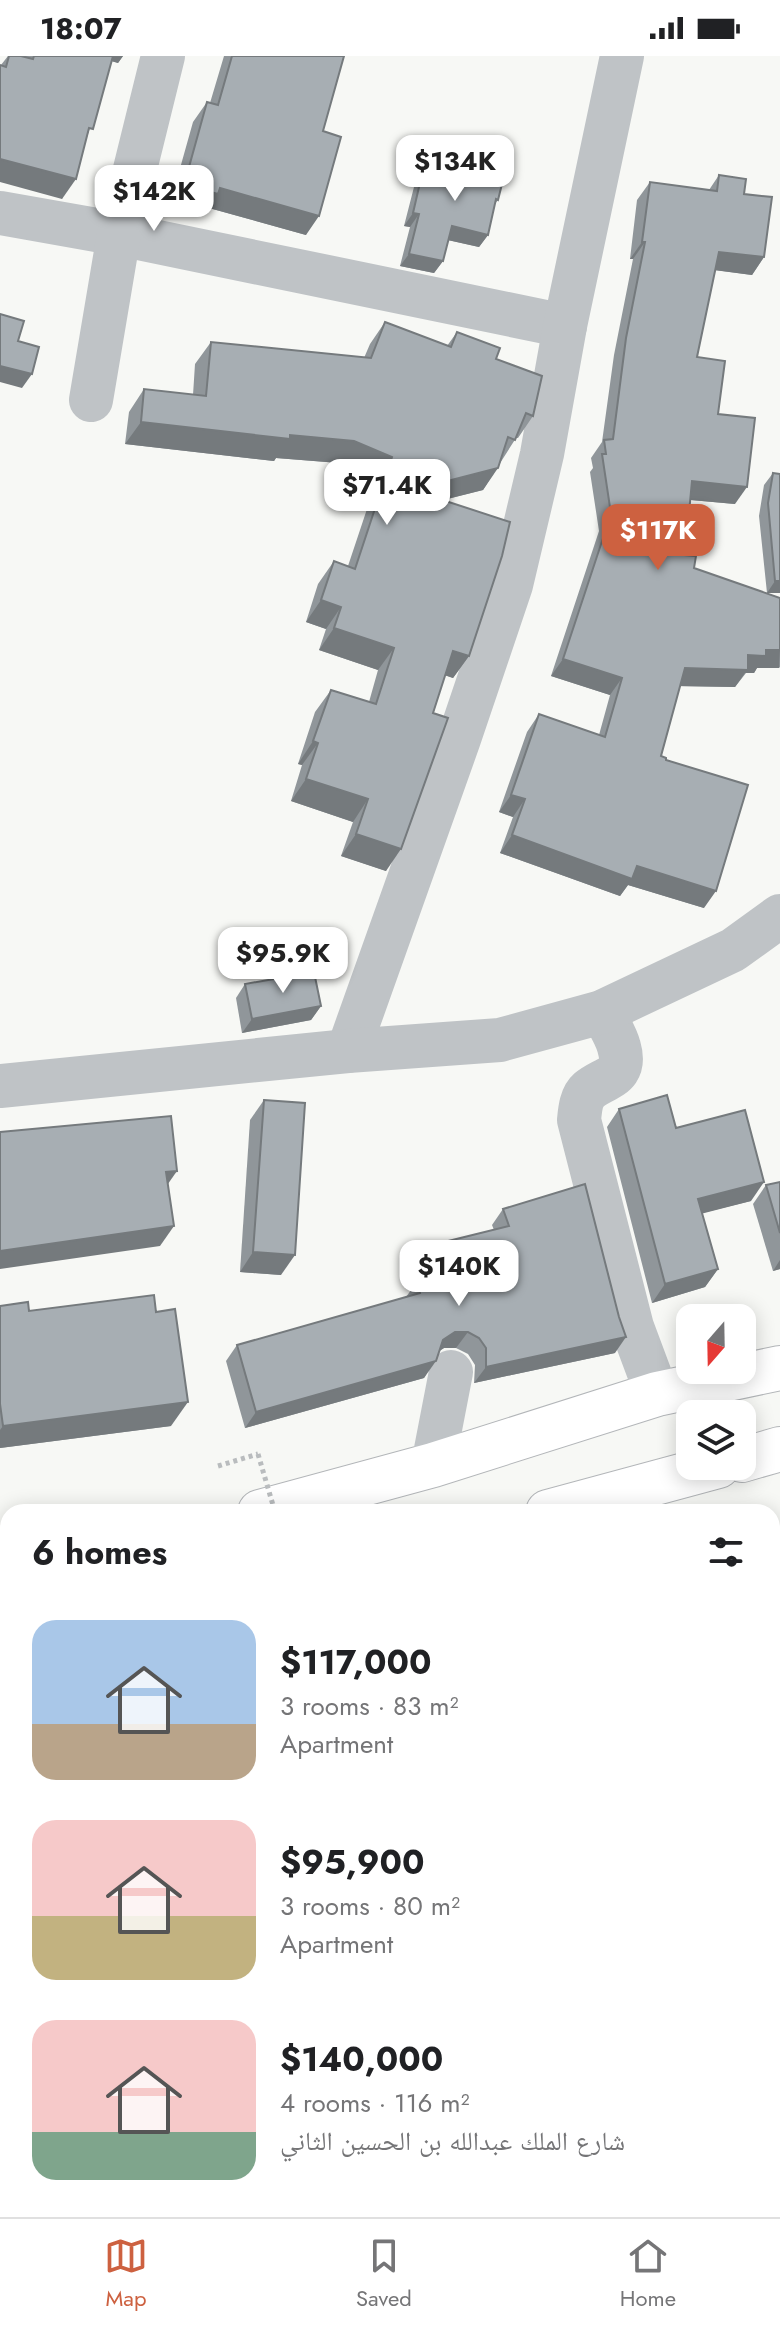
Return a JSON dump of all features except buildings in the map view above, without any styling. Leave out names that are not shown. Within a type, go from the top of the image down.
[{"type":"highway","points":[[289,1504],[433,1465],[657,1394],[780,1368]]},
{"type":"highway","points":[[756,1456],[780,1449]]},
{"type":"highway","points":[[578,1504],[676,1477]]},
{"type":"street","points":[[91,400],[119,234],[163,56]]},
{"type":"street","points":[[348,1051],[511,585],[542,454],[565,326],[622,56]]},
{"type":"street","points":[[0,213],[119,234],[565,326]]},
{"type":"street","points":[[0,1086],[348,1051],[500,1040],[602,1012],[733,950],[780,916]]},
{"type":"street","points":[[602,1012],[620,1048],[620,1064],[612,1078],[588,1091],[580,1106],[579,1120],[632,1327],[657,1394]]},
{"type":"street","points":[[433,1465],[451,1372]]},
{"type":"path","points":[[218,1466],[258,1454],[273,1504]]}]
